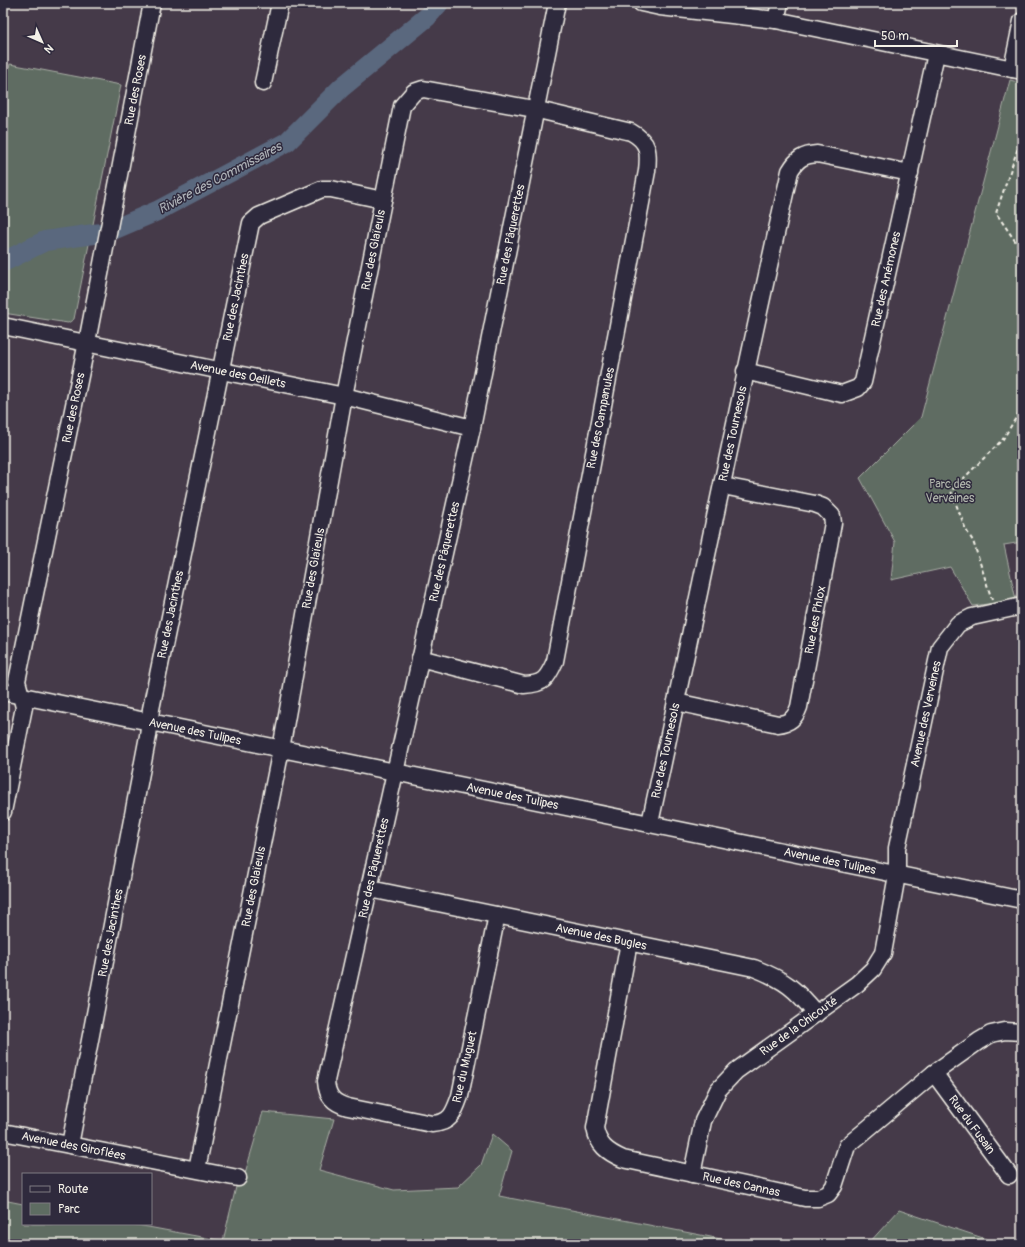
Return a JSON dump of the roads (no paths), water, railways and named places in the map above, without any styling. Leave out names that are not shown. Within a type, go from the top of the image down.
[{"type":"street","name":"Rue des Roses","points":[[3,812],[24,707],[17,680],[87,342],[152,3]]},
{"type":"street","points":[[263,83],[280,3]]},
{"type":"street","name":"Rue des Pâquerettes","points":[[330,1098],[326,1081],[472,428],[534,109],[557,3]]},
{"type":"street","points":[[641,3],[660,8],[776,20],[1017,70],[1022,21]]},
{"type":"street","points":[[776,20],[780,3]]},
{"type":"street","name":"Rue des Anémones","points":[[745,370],[842,394],[858,388],[863,382],[936,54]]},
{"type":"street","name":"Rue des Glaïeuls","points":[[197,1169],[281,749],[344,396],[402,106],[414,92],[423,89],[534,109]]},
{"type":"street","name":"Rue des Campanules","points":[[420,658],[524,685],[536,684],[544,680],[555,661],[644,186],[648,156],[646,146],[641,137],[631,132],[534,109]]},
{"type":"street","name":"Rue des Tournesols","points":[[650,823],[723,486],[745,370],[790,171],[795,162],[806,154],[817,154],[910,173]]},
{"type":"street","name":"Rue des Jacinthes","points":[[70,1145],[149,721],[251,223],[258,216],[322,189],[383,200]]},
{"type":"street","name":"Avenue des Oeillets","points":[[3,326],[87,342],[344,396],[472,428]]},
{"type":"street","name":"Rue des Phlox","points":[[676,702],[778,724],[786,723],[793,719],[799,707],[833,524],[832,516],[824,507],[815,504],[723,486]]},
{"type":"street","name":"Avenue des Verveines","points":[[897,875],[897,848],[940,647],[958,624],[972,617],[1022,606]]},
{"type":"street","name":"Avenue des Tulipes","points":[[3,692],[1022,900]]},
{"type":"street","name":"Rue de la Chicouté","points":[[692,1174],[703,1121],[718,1090],[736,1071],[857,984],[873,969],[883,952],[897,875]]},
{"type":"street","name":"Avenue des Bugles","points":[[370,889],[754,968],[789,984],[802,996],[816,1014]]},
{"type":"street","name":"Rue du Muguet","points":[[330,1098],[338,1104],[348,1107],[432,1124],[443,1124],[450,1118],[460,1096],[498,915]]},
{"type":"street","name":"Rue des Cannas","points":[[629,942],[594,1128],[597,1138],[603,1148],[623,1160],[805,1198],[818,1198],[828,1194],[834,1186],[847,1146],[934,1073],[991,1034],[1005,1031],[1022,1032]]},
{"type":"street","name":"Rue du Fusain","points":[[934,1073],[1009,1175]]},
{"type":"street","name":"Avenue des Giroflées","points":[[3,1132],[238,1178]]},
{"type":"waterway","name":"Rivière des Commissaires","points":[[3,262],[45,241],[108,232],[157,211],[287,142],[341,88],[427,17],[439,3]]},
{"type":"park label","name":"Parc des Verveines","points":[[950,491]]}]
